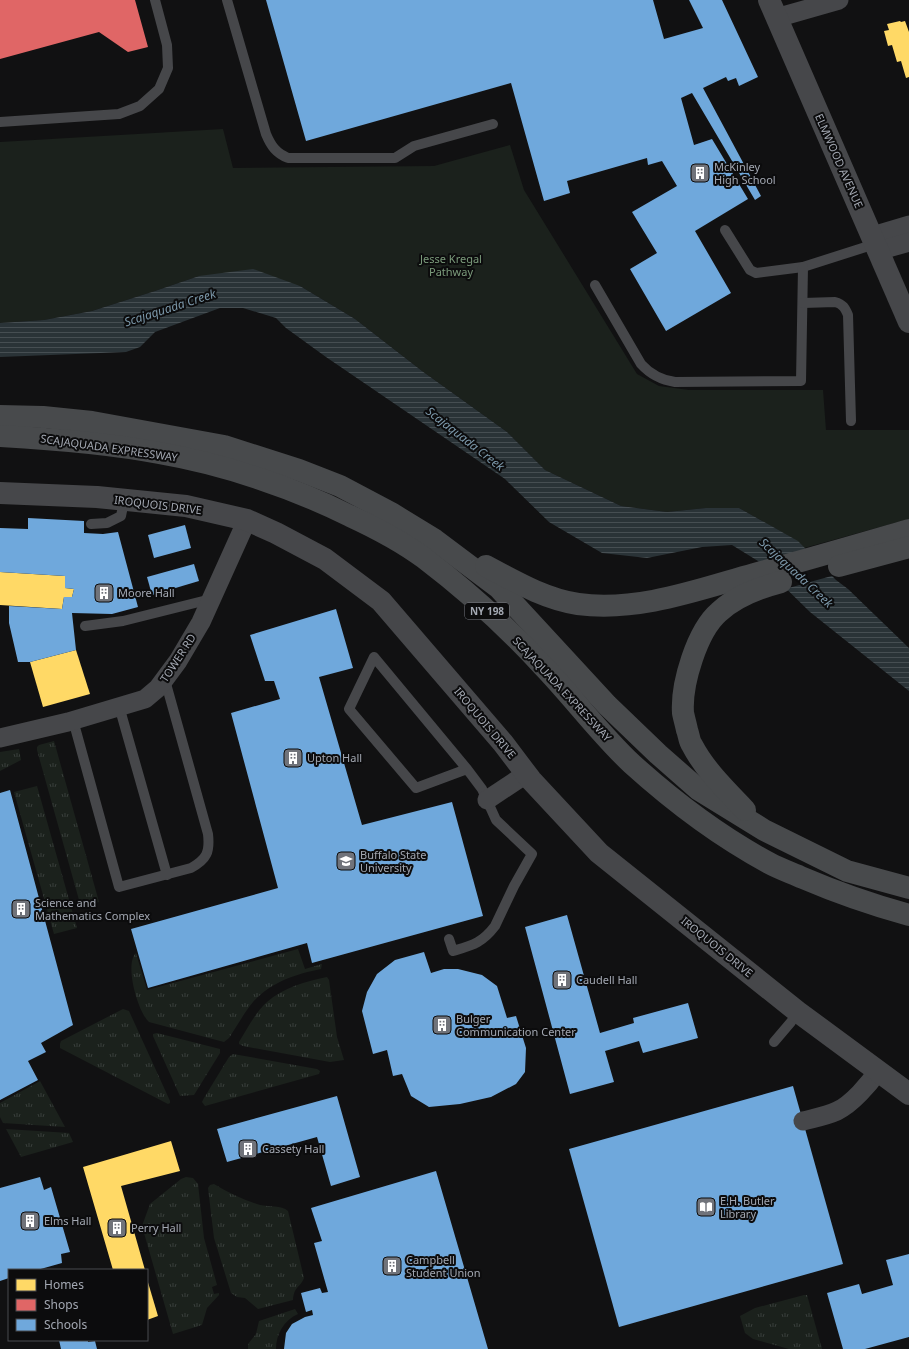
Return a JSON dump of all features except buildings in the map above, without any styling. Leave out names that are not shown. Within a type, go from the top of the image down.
[{"type":"highway","name":"SCAJAQUADA EXPRESSWAY","points":[[0,416],[43,417],[92,422],[224,446],[299,470],[340,486],[391,513],[435,540],[499,588],[607,705],[658,754],[699,790],[764,830],[847,871],[909,888]]},
{"type":"highway","name":"SCAJAQUADA EXPRESSWAY","points":[[0,436],[97,444],[159,453],[198,462],[288,489],[323,502],[381,531],[422,557],[472,596],[541,663],[592,722],[630,762],[672,800],[702,822],[772,865],[861,901],[909,915]]},
{"type":"highway","points":[[435,540],[531,590],[552,598],[578,604],[609,606],[633,604],[691,592],[744,585],[764,586],[849,555],[909,530]]},
{"type":"highway","points":[[849,555],[909,547]]},
{"type":"highway","points":[[744,585],[733,600],[718,613],[705,629],[696,647],[688,670],[684,693],[683,713],[691,744],[706,767],[764,830]]},
{"type":"street","points":[[773,5],[838,0]]},
{"type":"street","name":"ELMWOOD AVENUE","points":[[773,5],[909,322]]},
{"type":"street","points":[[875,243],[909,225]]},
{"type":"street","points":[[875,243],[909,242]]},
{"type":"street","name":"IROQUOIS DRIVE","points":[[0,493],[97,497],[124,501],[186,506],[247,520],[276,533],[325,559],[381,601],[504,743],[526,774],[599,853],[798,1012],[909,1094]]},
{"type":"street","name":"TOWER RD","points":[[0,738],[73,720],[145,699],[158,688],[178,662],[193,635],[247,520]]},
{"type":"street","points":[[487,800],[526,774]]},
{"type":"street","points":[[803,1121],[832,1113],[846,1105],[871,1081],[878,1071]]},
{"type":"lane","points":[[0,122],[119,114],[140,106],[159,89],[168,68],[167,45],[155,0]]},
{"type":"lane","points":[[227,0],[266,134],[274,150],[281,155],[288,158],[395,158],[414,146],[493,124]]},
{"type":"lane","points":[[725,230],[750,270],[756,273],[803,267],[875,243]]},
{"type":"lane","points":[[595,286],[641,364],[646,370],[666,381],[801,381],[803,267]]},
{"type":"lane","points":[[803,303],[836,302],[844,307],[848,315],[851,422]]},
{"type":"lane","points":[[91,524],[107,523],[121,516],[124,501]]},
{"type":"lane","points":[[85,626],[123,621],[211,599]]},
{"type":"lane","points":[[449,939],[453,951],[473,945],[480,941],[495,926],[514,886],[532,854],[496,820],[482,789],[467,770],[374,657],[349,709],[416,788],[467,770]]},
{"type":"lane","points":[[73,720],[119,887],[191,868],[199,864],[208,852],[208,834],[165,680]]},
{"type":"lane","points":[[119,706],[167,875]]},
{"type":"lane","points":[[774,1042],[798,1012]]},
{"type":"green space","name":"Jesse Kregal Pathway","points":[[223,129],[233,168],[434,166],[510,145],[524,190],[637,374],[659,386],[689,390],[823,390],[826,430],[909,430],[909,519],[804,548],[794,539],[739,508],[706,508],[667,512],[621,506],[545,470],[507,432],[422,371],[355,319],[300,286],[199,276],[92,311],[44,320],[0,323],[0,142]]},
{"type":"green space","points":[[54,741],[99,902],[81,907],[37,750],[39,745]]},
{"type":"green space","points":[[19,749],[21,760],[0,771],[0,752]]},
{"type":"green space","points":[[37,786],[77,928],[54,934],[14,792]]},
{"type":"green space","points":[[298,949],[305,969],[322,964],[321,969],[293,976],[276,984],[260,995],[253,1002],[229,1038],[224,1042],[149,1022],[145,1017],[137,999],[131,967],[136,953],[147,990]]},
{"type":"green space","points":[[327,977],[329,980],[337,1037],[344,1060],[330,1062],[239,1044],[255,1016],[273,997],[295,986]]},
{"type":"green space","points":[[123,1009],[129,1011],[170,1101],[168,1104],[60,1048],[61,1041]]},
{"type":"green space","points":[[157,1033],[220,1049],[220,1053],[194,1095],[180,1096],[153,1036],[153,1034]]},
{"type":"green space","points":[[233,1054],[317,1069],[320,1071],[319,1074],[205,1106],[202,1102],[204,1098],[229,1057]]},
{"type":"green space","points":[[40,1081],[65,1127],[3,1123],[0,1117],[0,1103]]},
{"type":"green space","points":[[6,1129],[69,1133],[73,1142],[21,1157]]},
{"type":"green space","points":[[186,1177],[193,1178],[198,1184],[204,1238],[217,1285],[212,1287],[214,1294],[219,1293],[219,1295],[207,1308],[202,1325],[173,1334],[142,1226],[150,1204],[181,1179]]},
{"type":"green space","points":[[214,1184],[248,1201],[260,1205],[275,1206],[288,1211],[304,1278],[295,1292],[293,1300],[258,1309],[245,1298],[237,1297],[231,1293],[214,1238],[208,1188],[210,1185]]},
{"type":"green space","points":[[807,1295],[822,1349],[789,1349],[753,1339],[745,1333],[740,1316],[755,1308]]},
{"type":"green space","points":[[295,1309],[298,1314],[289,1320],[282,1328],[277,1338],[276,1349],[248,1349],[248,1344],[256,1334],[259,1321]]},
{"type":"water","name":"Scajaquada Creek","points":[[253,269],[300,286],[355,319],[422,371],[507,432],[545,470],[621,506],[667,512],[706,508],[739,508],[798,541],[836,580],[848,589],[909,648],[909,691],[810,612],[758,561],[732,545],[702,547],[647,558],[602,553],[549,522],[505,479],[326,357],[286,328],[276,318],[243,308],[220,308],[155,332],[140,347],[126,352],[0,357],[0,323],[44,320],[92,311],[199,276]]},
{"type":"pier","points":[[808,550],[835,575],[785,589],[758,564]]},
{"type":"place","name":"McKinley High School","points":[[700,173]]},
{"type":"place","name":"Moore Hall","points":[[104,593]]},
{"type":"place","name":"Upton Hall","points":[[293,758]]},
{"type":"place","name":"Buffalo State University","points":[[346,861]]},
{"type":"place","name":"Science and Mathematics Complex","points":[[21,909]]},
{"type":"place","name":"Caudell Hall","points":[[562,980]]},
{"type":"place","name":"Bulger Communication Center","points":[[442,1025]]},
{"type":"place","name":"Cassety Hall","points":[[248,1149]]},
{"type":"place","name":"E.H. Butler Library","points":[[706,1207]]},
{"type":"place","name":"Elms Hall","points":[[30,1221]]},
{"type":"place","name":"Perry Hall","points":[[117,1228]]},
{"type":"place","name":"Campbell Student Union","points":[[392,1266]]}]
